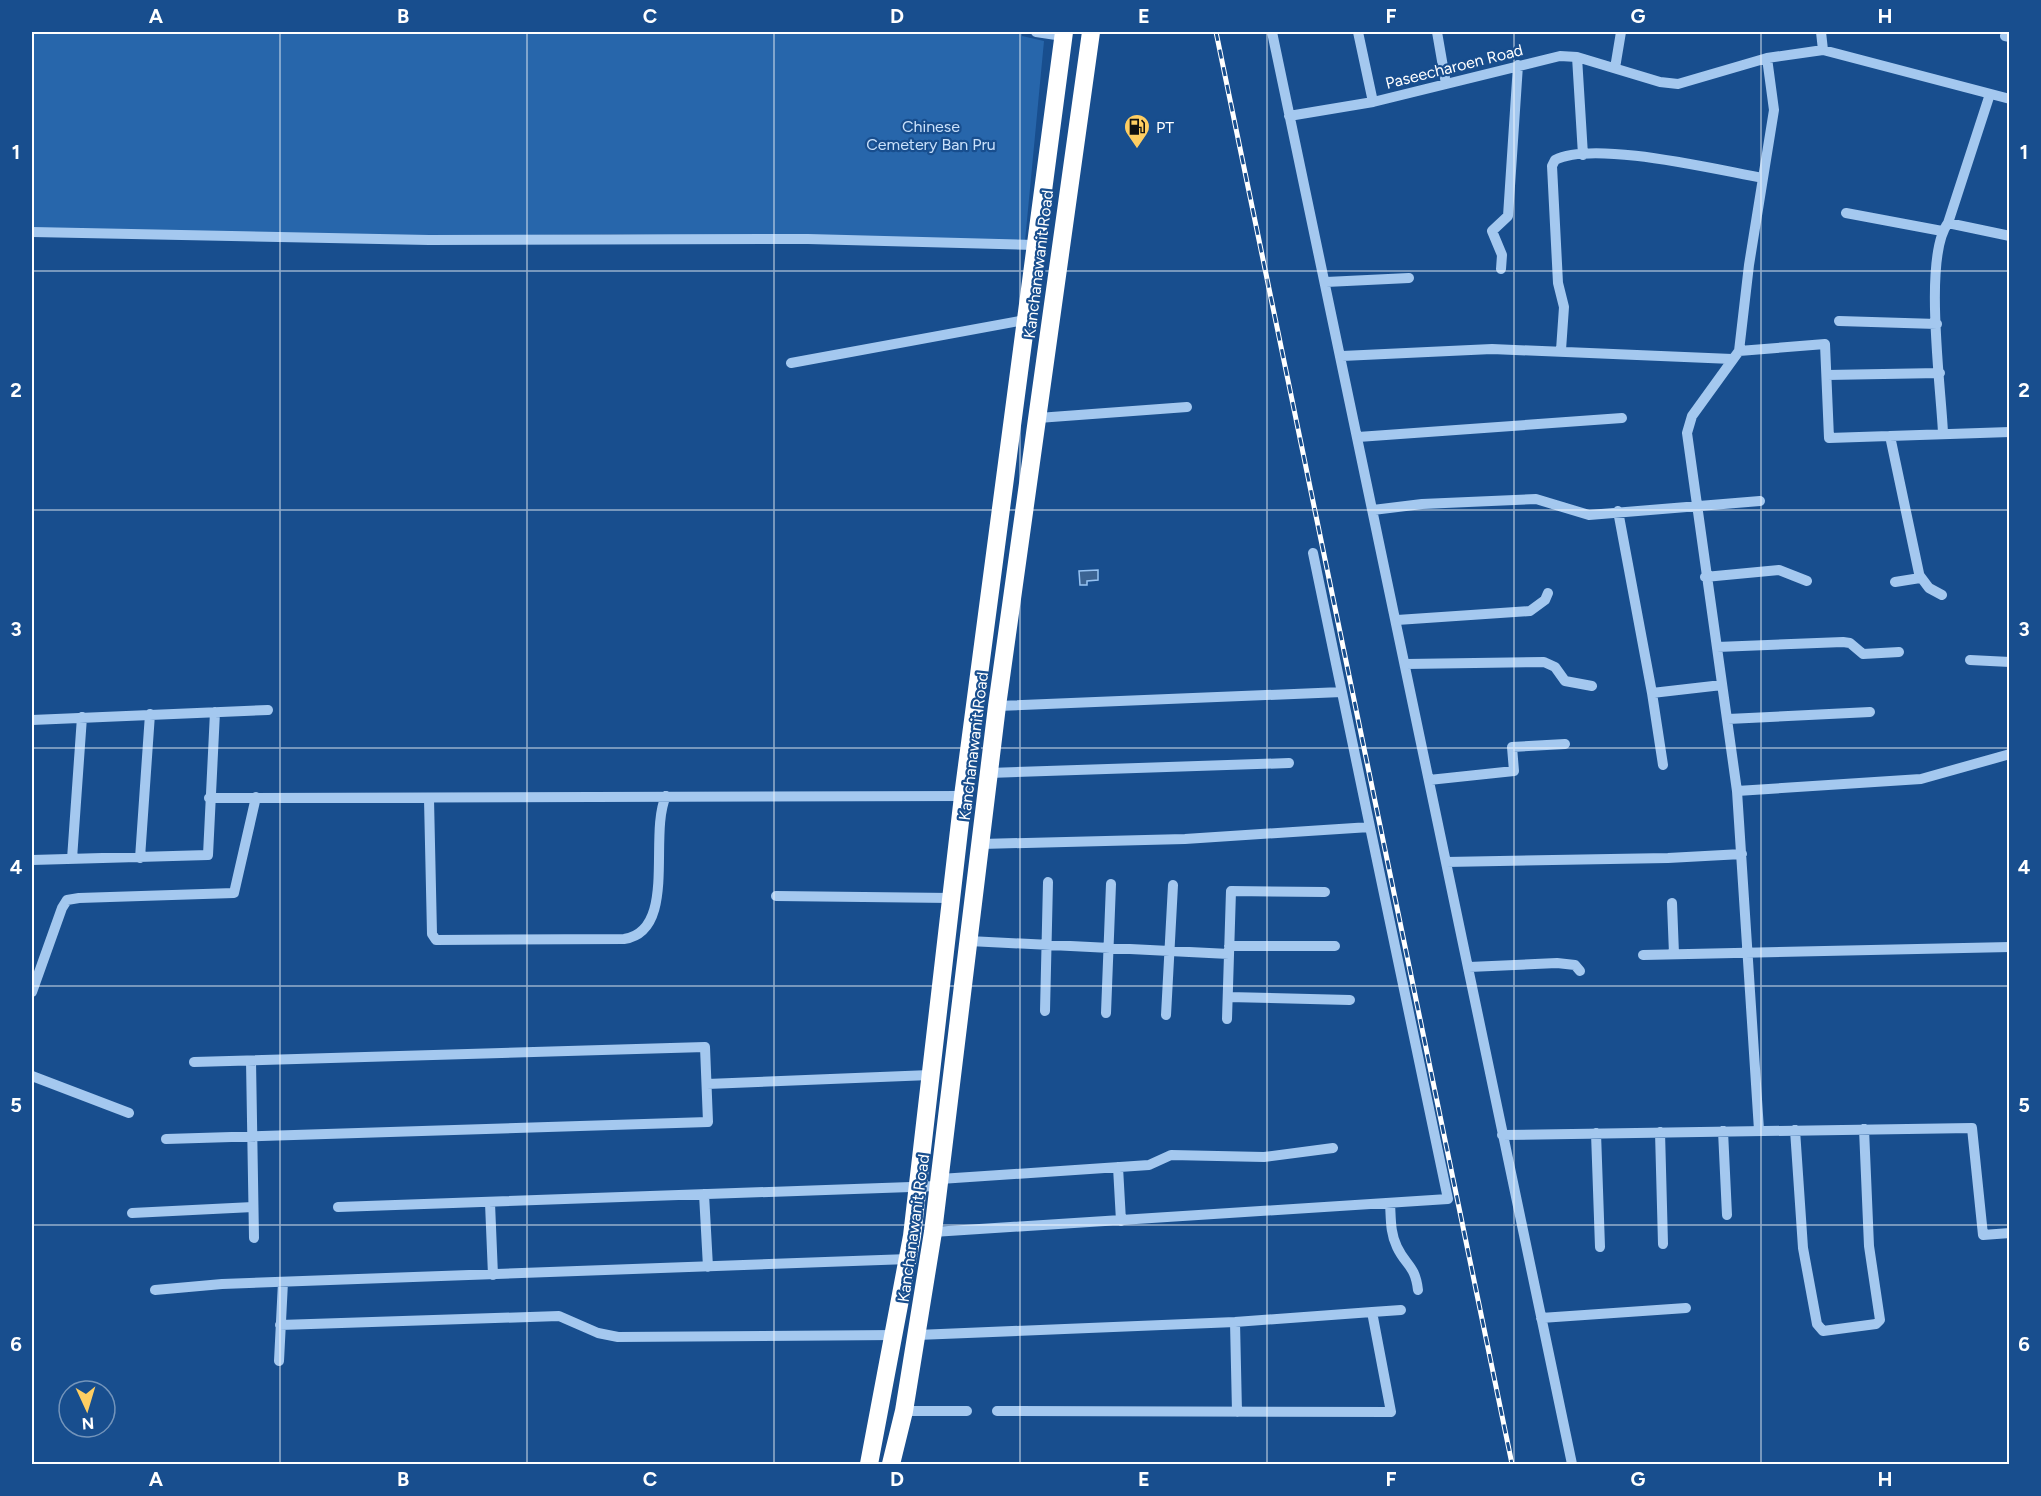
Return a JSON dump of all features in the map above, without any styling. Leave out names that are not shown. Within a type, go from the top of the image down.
[{"type":"highway","name":"Kanchanawanit Road","points":[[891,1464],[904,1411],[933,1232],[997,706],[1038,418],[1076,120],[1091,32]]},
{"type":"highway","name":"Kanchanawanit Road","points":[[869,1464],[909,1259],[963,796],[1064,34]]},
{"type":"street","points":[[1036,32],[1064,34]]},
{"type":"street","points":[[1272,32],[1342,356],[1572,1464]]},
{"type":"street","points":[[1358,32],[1373,102]]},
{"type":"street","points":[[1437,32],[1446,84]]},
{"type":"street","points":[[1615,68],[1622,32]]},
{"type":"street","points":[[1821,32],[1823,50]]},
{"type":"street","name":"Paseecharoen Road","points":[[1289,116],[1373,102],[1560,56],[1577,57],[1660,82],[1678,84],[1767,58],[1823,50],[2010,99]]},
{"type":"street","points":[[1577,57],[1583,155]]},
{"type":"street","points":[[1759,1130],[1737,791],[1695,506],[1688,427],[1692,416],[1736,355],[1774,110],[1767,58]]},
{"type":"street","points":[[1501,269],[1502,255],[1492,231],[1508,216],[1518,65]]},
{"type":"street","points":[[1943,433],[1935,262],[1990,94]]},
{"type":"street","points":[[1561,350],[1564,307],[1557,283],[1552,164],[1561,157],[1637,155],[1763,178]]},
{"type":"street","points":[[1846,213],[2010,236]]},
{"type":"street","points":[[32,232],[429,240],[808,239],[1035,246]]},
{"type":"street","points":[[1326,282],[1409,278]]},
{"type":"street","points":[[791,363],[1025,320]]},
{"type":"street","points":[[1839,321],[1937,324]]},
{"type":"street","points":[[1342,356],[1492,349],[1736,355],[1825,344],[1829,438],[2010,432]]},
{"type":"street","points":[[1827,375],[1940,373]]},
{"type":"street","points":[[1038,418],[1187,407]]},
{"type":"street","points":[[1358,437],[1622,418]]},
{"type":"street","points":[[1890,436],[1920,576],[1929,588],[1942,595]]},
{"type":"street","points":[[1373,510],[1422,504],[1536,499],[1586,515],[1760,501]]},
{"type":"street","points":[[1618,511],[1663,765]]},
{"type":"street","points":[[933,1232],[1448,1199],[1313,553]]},
{"type":"street","points":[[1705,578],[1779,570],[1807,581]]},
{"type":"street","points":[[1895,582],[1920,576]]},
{"type":"street","points":[[1396,620],[1530,611],[1545,600],[1548,593]]},
{"type":"street","points":[[1717,647],[1844,642],[1863,654],[1899,652]]},
{"type":"street","points":[[1970,660],[2010,662]]},
{"type":"street","points":[[1406,664],[1544,662],[1553,665],[1565,681],[1592,686]]},
{"type":"street","points":[[1652,693],[1722,685]]},
{"type":"street","points":[[997,706],[1342,692]]},
{"type":"street","points":[[32,720],[268,710]]},
{"type":"street","points":[[32,860],[208,855],[215,712]]},
{"type":"street","points":[[1728,719],[1870,712]]},
{"type":"street","points":[[140,858],[150,714]]},
{"type":"street","points":[[72,859],[82,717]]},
{"type":"street","points":[[1429,780],[1514,771],[1512,747],[1565,744]]},
{"type":"street","points":[[1737,791],[1921,779],[2010,754]]},
{"type":"street","points":[[989,774],[1289,763]]},
{"type":"street","points":[[429,799],[432,934],[436,940],[624,939],[644,931],[654,914],[659,815],[666,796]]},
{"type":"street","points":[[209,798],[963,796]]},
{"type":"street","points":[[32,992],[60,913],[67,900],[234,893],[256,797]]},
{"type":"street","points":[[981,844],[1185,839],[1370,827]]},
{"type":"street","points":[[1446,862],[1668,858],[1742,854]]},
{"type":"street","points":[[1045,1011],[1048,882]]},
{"type":"street","points":[[1106,1013],[1111,884]]},
{"type":"street","points":[[1167,1016],[1173,885]]},
{"type":"street","points":[[1227,1019],[1231,891],[1325,892]]},
{"type":"street","points":[[776,896],[951,898]]},
{"type":"street","points":[[1672,903],[1674,954]]},
{"type":"street","points":[[969,941],[1169,951],[1335,946]]},
{"type":"street","points":[[1643,955],[2010,946]]},
{"type":"street","points":[[1469,967],[1557,963],[1575,965],[1580,971]]},
{"type":"street","points":[[1228,997],[1350,1000]]},
{"type":"street","points":[[166,1139],[708,1122],[705,1047],[194,1062]]},
{"type":"street","points":[[251,1061],[255,1238]]},
{"type":"street","points":[[707,1084],[930,1075]]},
{"type":"street","points":[[32,1076],[129,1113]]},
{"type":"street","points":[[1502,1135],[1972,1128],[1983,1235],[2010,1233]]},
{"type":"street","points":[[1796,1130],[1803,1248],[1818,1326],[1823,1331],[1876,1324],[1880,1320],[1869,1246],[1864,1129]]},
{"type":"street","points":[[1723,1131],[1727,1215]]},
{"type":"street","points":[[1660,1132],[1664,1244]]},
{"type":"street","points":[[1596,1133],[1600,1247]]},
{"type":"street","points":[[338,1206],[490,1203],[918,1187],[939,1182],[1149,1165],[1171,1155],[1264,1157],[1333,1148]]},
{"type":"street","points":[[1118,1167],[1121,1221]]},
{"type":"street","points":[[704,1194],[708,1267]]},
{"type":"street","points":[[490,1203],[493,1275]]},
{"type":"street","points":[[1390,1203],[1394,1239],[1400,1252],[1414,1268],[1418,1290]]},
{"type":"street","points":[[132,1213],[253,1208]]},
{"type":"street","points":[[155,1290],[284,1282],[909,1259]]},
{"type":"street","points":[[279,1361],[284,1282]]},
{"type":"street","points":[[1541,1318],[1686,1308]]},
{"type":"street","points":[[917,1335],[1236,1322],[1401,1310]]},
{"type":"street","points":[[998,1411],[1391,1412],[1372,1312]]},
{"type":"street","points":[[280,1325],[559,1316],[598,1333],[618,1337],[896,1335]]},
{"type":"street","points":[[1236,1322],[1237,1412]]},
{"type":"street","points":[[904,1411],[967,1411]]},
{"type":"green space","name":"Chinese Cemetery Ban Pru","points":[[32,32],[1022,32],[1022,36],[1044,41],[1025,241],[612,234],[428,236],[32,228]]},
{"type":"shaded area","points":[[1098,570],[1098,580],[1087,581],[1087,585],[1080,585],[1079,571]]},
{"type":"railway","points":[[1216,32],[1512,1464]]},
{"type":"place","name":"PT","points":[[1137,150]]}]
